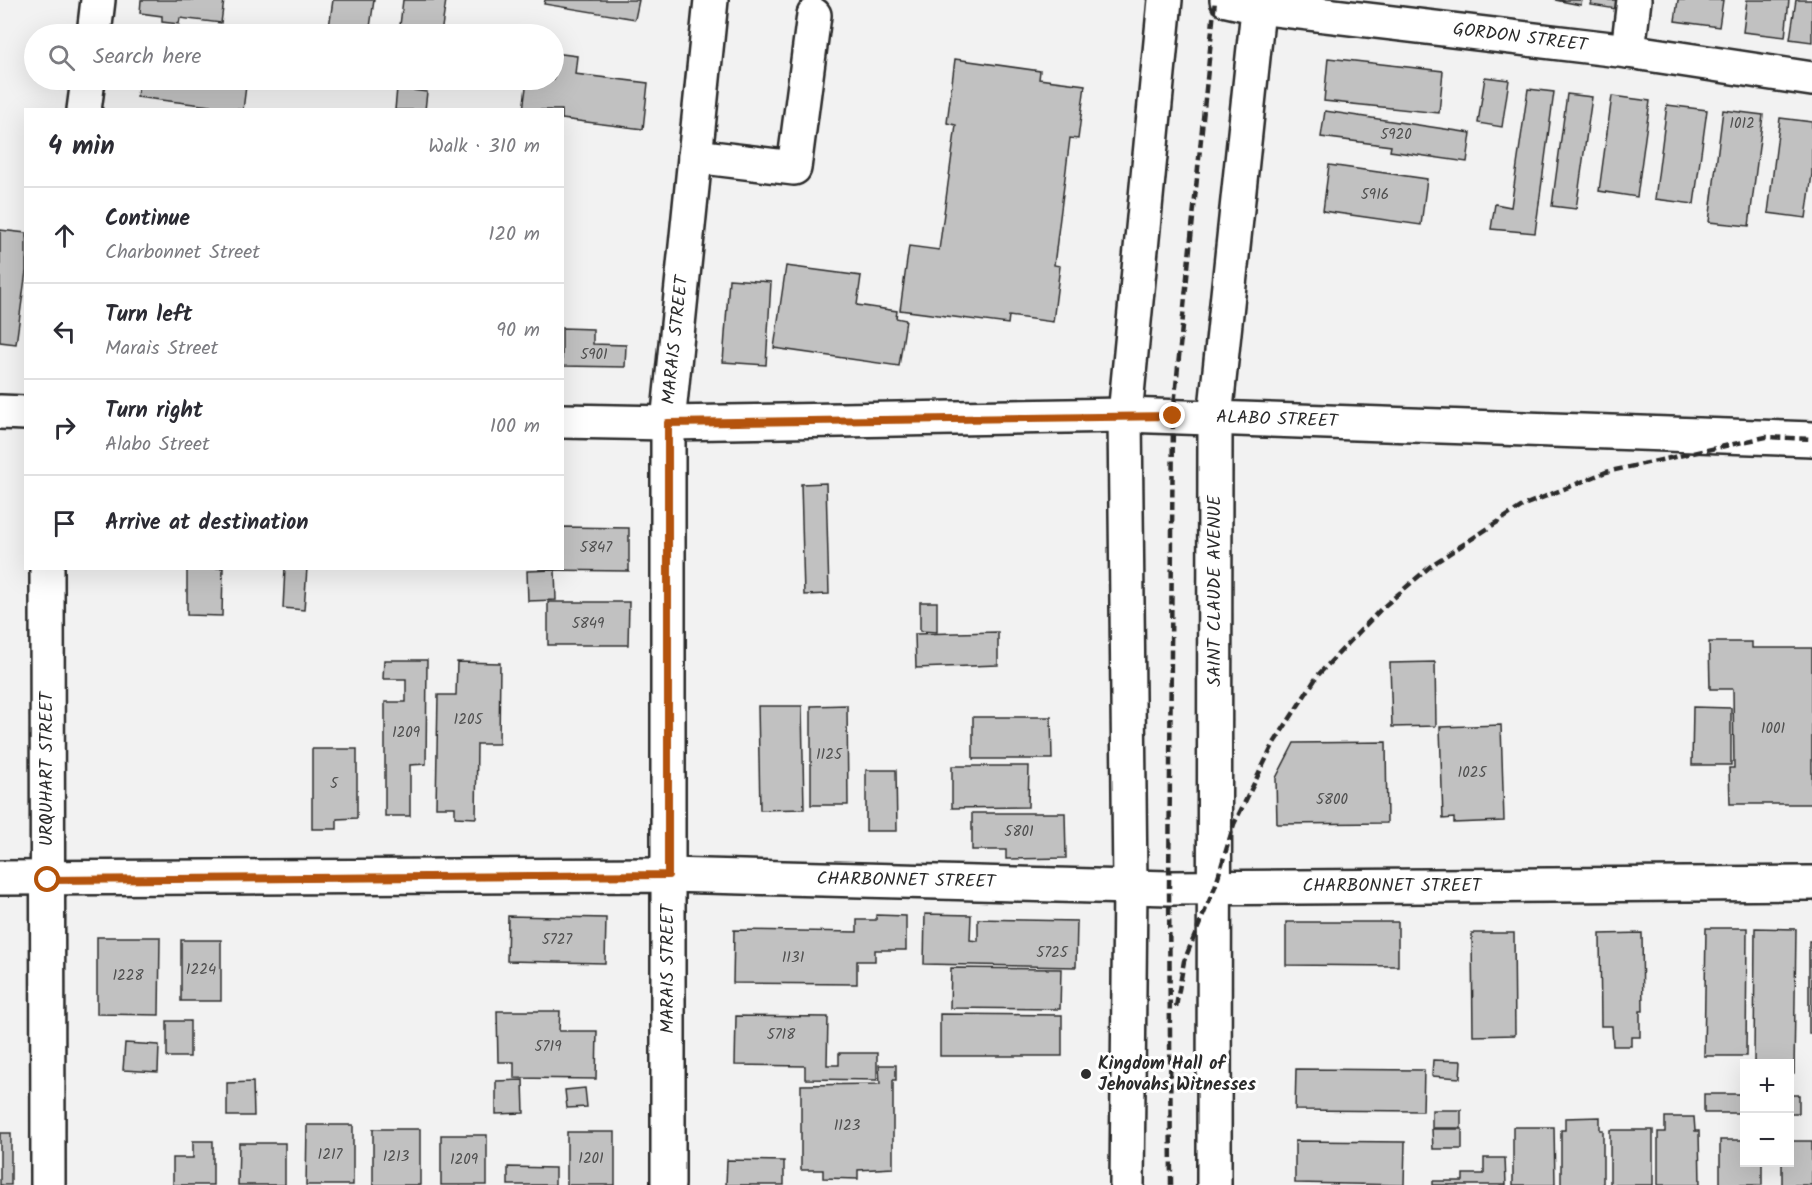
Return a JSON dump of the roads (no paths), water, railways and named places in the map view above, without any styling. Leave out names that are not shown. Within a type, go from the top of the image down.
[{"type":"street","points":[[95,24],[98,0]]},
{"type":"street","name":"MARAIS STREET","points":[[668,1185],[668,423],[711,0]]},
{"type":"street","points":[[1126,1185],[1130,886],[1125,415],[1165,0]]},
{"type":"street","points":[[1628,51],[1634,0]]},
{"type":"street","name":"GORDON STREET","points":[[1248,2],[1628,51],[1812,79]]},
{"type":"street","name":"SAINT CLAUDE AVENUE","points":[[1214,1185],[1215,418],[1248,2]]},
{"type":"street","points":[[695,156],[794,168],[814,15]]},
{"type":"street","points":[[84,108],[87,90]]},
{"type":"street","points":[[0,411],[24,413]]},
{"type":"street","name":"ALABO STREET","points":[[564,422],[668,423],[1125,415],[1812,439]]},
{"type":"street","name":"URQUHART STREET","points":[[47,570],[48,1185]]},
{"type":"street","name":"CHARBONNET STREET","points":[[0,878],[48,880],[668,875],[1215,887],[1812,883]]},
{"type":"railway","points":[[1171,1185],[1169,888],[1173,416],[1215,0]]},
{"type":"railway","points":[[1176,1007],[1184,961],[1215,887],[1234,824],[1274,743],[1318,675],[1381,609],[1433,564],[1524,505],[1606,472],[1766,437],[1812,439]]},
{"type":"place","name":"Kingdom Hall of Jehovahs Witnesses","points":[[1086,1074]]}]
